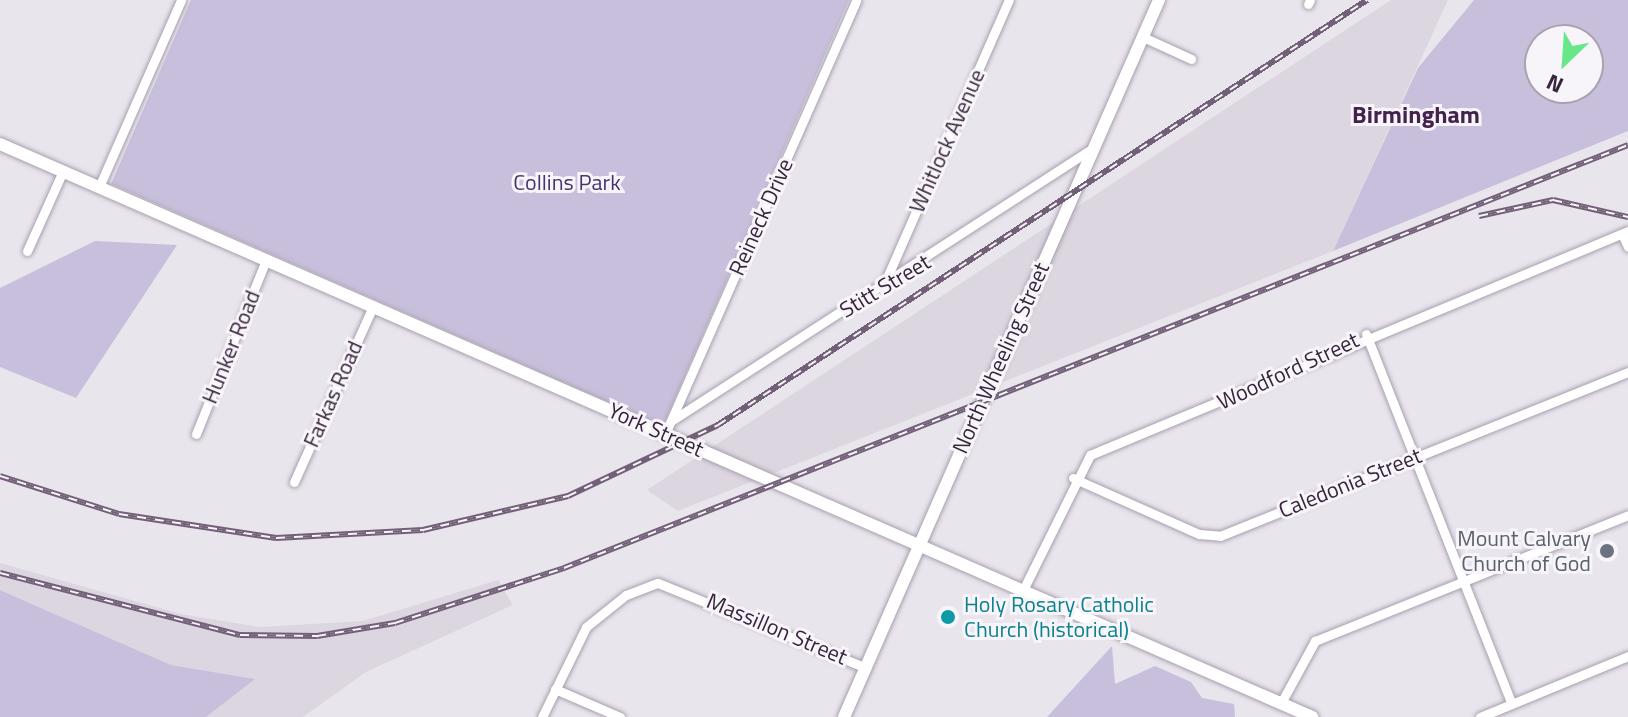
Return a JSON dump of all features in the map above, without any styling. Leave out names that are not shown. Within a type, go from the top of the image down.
[{"type":"street","points":[[99,187],[181,0]]},
{"type":"street","name":"Reineck Drive","points":[[665,434],[856,0]]},
{"type":"street","name":"Whitlock Avenue","points":[[885,282],[1009,0]]},
{"type":"street","name":"North Wheeling Street","points":[[844,717],[1159,0]]},
{"type":"street","points":[[1143,37],[1191,59]]},
{"type":"street","name":"York Street","points":[[0,144],[1312,717]]},
{"type":"street","name":"Stitt Street","points":[[671,421],[885,282],[907,274],[1096,146]]},
{"type":"street","points":[[27,251],[63,171]]},
{"type":"street","points":[[1625,232],[1628,247]]},
{"type":"street","name":"Woodford Street","points":[[1023,590],[1073,478],[1090,455],[1240,396],[1366,334],[1625,232]]},
{"type":"street","name":"Hunker Road","points":[[196,434],[266,260]]},
{"type":"street","name":"Farkas Road","points":[[294,482],[373,306]]},
{"type":"street","points":[[1366,334],[1511,702]]},
{"type":"street","name":"Caledonia Street","points":[[1073,478],[1208,537],[1628,372]]},
{"type":"street","points":[[1281,703],[1315,641],[1628,515]]},
{"type":"street","name":"Massillon Street","points":[[542,717],[573,645],[602,611],[645,585],[688,590],[866,668]]},
{"type":"street","points":[[1480,717],[1628,656]]},
{"type":"street","points":[[555,689],[620,717]]},
{"type":"shaded area","points":[[1391,0],[1448,0],[1333,251],[678,511],[647,490]]},
{"type":"shaded area","points":[[0,563],[181,614],[259,627],[363,621],[498,580],[513,605],[366,672],[303,717],[206,717],[254,679],[171,665],[0,590]]},
{"type":"green space","name":"Collins Park","points":[[191,0],[849,0],[663,426],[111,184]]},
{"type":"green space","points":[[1474,0],[1628,0],[1628,131],[1333,251],[1418,68]]},
{"type":"green space","points":[[95,241],[177,245],[76,398],[0,367],[0,288]]},
{"type":"green space","points":[[0,590],[171,665],[255,679],[206,717],[0,717]]},
{"type":"green space","points":[[1112,646],[1115,684],[1155,666],[1191,682],[1202,698],[1234,704],[1235,717],[1047,717]]},
{"type":"railway","points":[[0,476],[119,514],[276,538],[423,530],[568,496],[718,425],[1367,0]]},
{"type":"railway","points":[[0,573],[240,635],[317,636],[395,623],[564,568],[1628,145]]},
{"type":"railway","points":[[1479,216],[1553,200],[1628,217]]},
{"type":"place","name":"Mount Calvary Church of God","points":[[1607,551]]},
{"type":"place","name":"Holy Rosary Catholic Church (historical)","points":[[948,617]]},
{"type":"district","name":"Birmingham","points":[[1416,115]]}]
